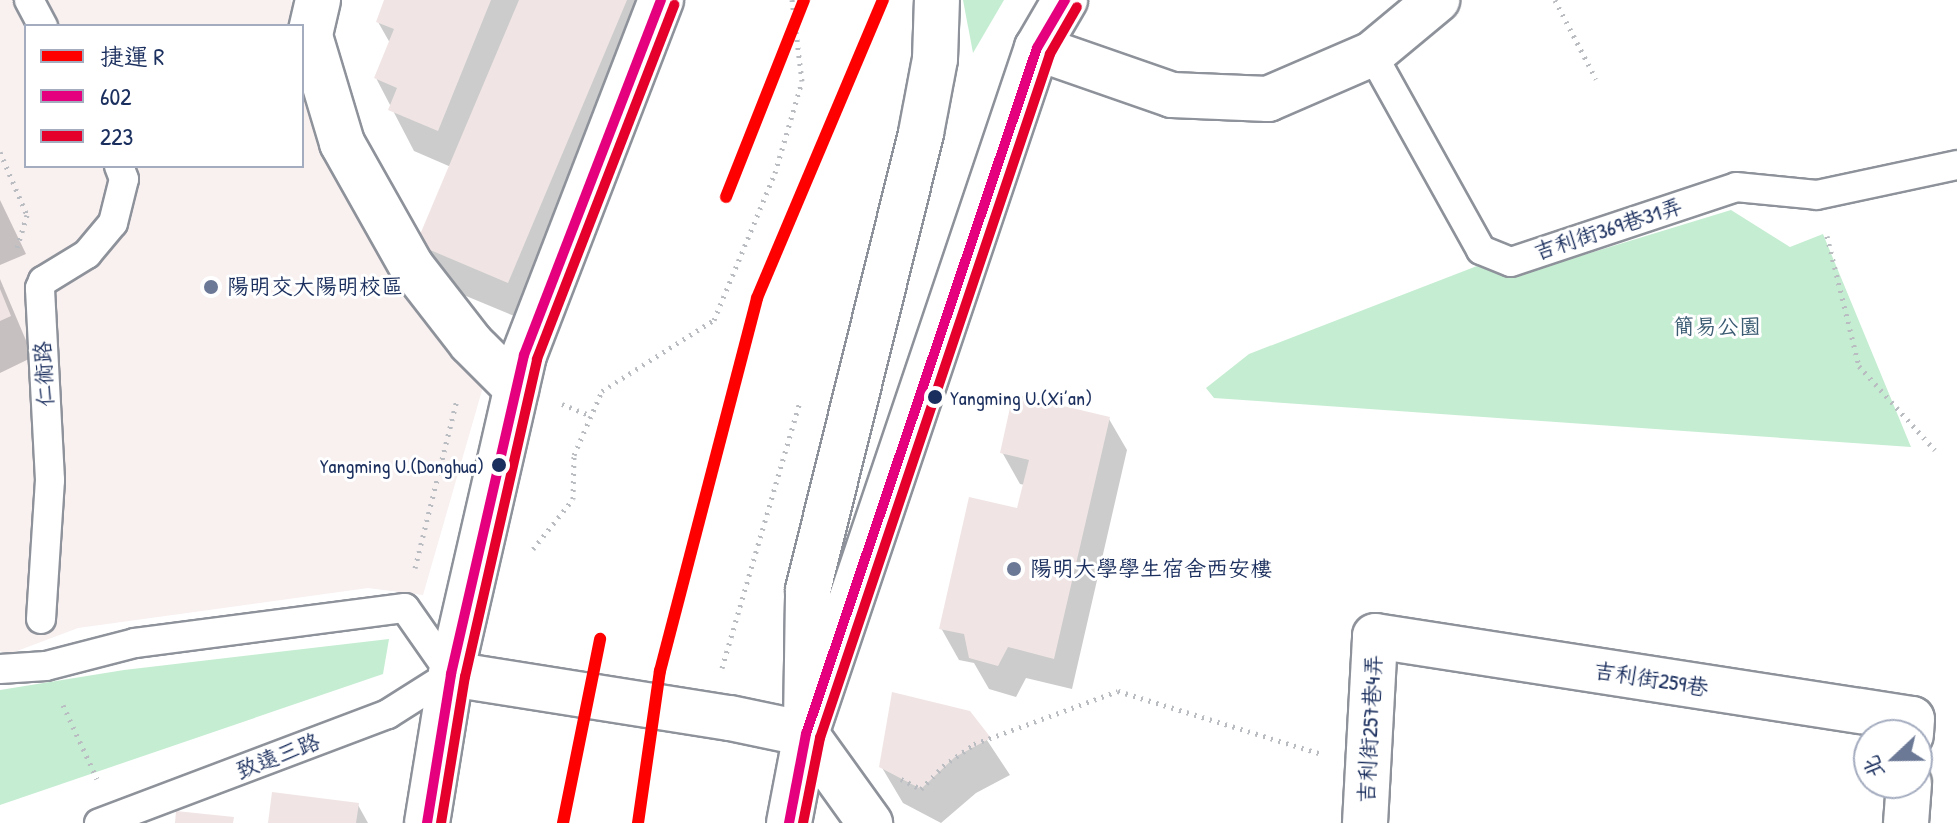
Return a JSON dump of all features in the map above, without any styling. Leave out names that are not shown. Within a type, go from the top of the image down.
[{"type":"street","points":[[318,0],[310,36],[342,143],[412,267],[471,343],[516,388]]},
{"type":"street","points":[[427,823],[451,674],[524,355],[661,0]]},
{"type":"street","points":[[870,823],[806,734],[808,590],[921,133],[935,59],[937,0]]},
{"type":"street","points":[[789,823],[806,734],[1037,48],[1065,0]]},
{"type":"street","points":[[1037,48],[1172,95],[1268,99],[1372,54],[1437,0]]},
{"type":"street","name":"吉利街259巷","points":[[1375,636],[1912,719]]},
{"type":"street","name":"吉利街257巷4弄","points":[[1365,823],[1375,636]]},
{"type":"street","points":[[451,674],[730,718],[806,734]]},
{"type":"street","points":[[1906,823],[1908,799]]},
{"type":"lane","points":[[29,0],[42,24]]},
{"type":"lane","name":"吉利街369巷31弄","points":[[1372,54],[1481,250],[1511,262],[1736,187],[1817,195],[1957,165]]},
{"type":"lane","name":"仁術路","points":[[41,619],[50,480],[40,288],[43,281],[87,254],[113,223],[124,179],[120,168]]},
{"type":"lane","points":[[0,669],[46,666],[135,643],[405,608],[451,674]]},
{"type":"lane","name":"致遠三路","points":[[110,821],[388,714],[451,674]]},
{"type":"path","points":[[528,555],[573,499],[574,455],[602,391],[714,320],[775,173],[802,81],[792,0]]},
{"type":"path","points":[[1555,0],[1596,79]]},
{"type":"path","points":[[1817,195],[1859,366],[1935,450]]},
{"type":"path","points":[[405,608],[471,343]]},
{"type":"path","points":[[559,402],[591,416]]},
{"type":"path","points":[[46,666],[110,821]]},
{"type":"path","points":[[935,775],[974,744],[1118,691],[1368,769]]},
{"type":"shaded area","name":"陽明交大陽明校區","points":[[0,0],[291,0],[296,24],[24,24],[24,168],[304,168],[304,66],[487,373],[423,595],[368,588],[78,628],[9,654],[0,651]]},
{"type":"green space","points":[[963,0],[1004,0],[973,53]]},
{"type":"green space","name":"簡易公園","points":[[1731,210],[1790,247],[1823,234],[1911,447],[1214,398],[1206,388],[1249,354],[1477,266],[1518,275]]},
{"type":"green space","points":[[389,639],[383,674],[0,805],[0,690],[124,670]]},
{"type":"building","points":[[384,0],[491,0],[438,131],[388,110],[397,88],[374,78],[394,29],[376,22]]},
{"type":"building","points":[[519,0],[627,0],[508,283],[416,244]]},
{"type":"building","points":[[0,289],[11,316],[0,321]]},
{"type":"building","name":"陽明大學學生宿舍西安樓","points":[[1013,394],[1110,417],[1054,659],[1008,647],[998,666],[969,658],[964,634],[939,629],[969,497],[1017,508],[1029,460],[1000,453]]},
{"type":"building","points":[[892,692],[970,711],[991,738],[955,757],[921,789],[879,767]]},
{"type":"building","points":[[272,792],[359,803],[356,823],[268,823]]},
{"type":"building","points":[[176,811],[234,817],[233,823],[175,823]]},
{"type":"metro line","name":"R","points":[[726,197],[804,0]]},
{"type":"metro line","name":"R","points":[[638,823],[660,671],[757,298],[883,0]]},
{"type":"metro line","name":"R","points":[[563,823],[600,639]]},
{"type":"transit line","name":"602","points":[[427,823],[451,674],[524,355],[661,0]]},
{"type":"transit line","name":"602","points":[[789,823],[806,734],[1037,48],[1065,0]]},
{"type":"transit line","name":"223","points":[[441,823],[465,677],[537,359],[674,5]]},
{"type":"transit line","name":"223","points":[[803,823],[820,738],[1050,54],[1077,7]]},
{"type":"place","name":"陽明交大陽明校區","points":[[211,287]]},
{"type":"place","name":"Yangming U.(Xi’an)","points":[[935,397]]},
{"type":"place","name":"Yangming U.(Donghua)","points":[[499,465]]},
{"type":"place","name":"陽明大學學生宿舍西安樓","points":[[1014,569]]}]
